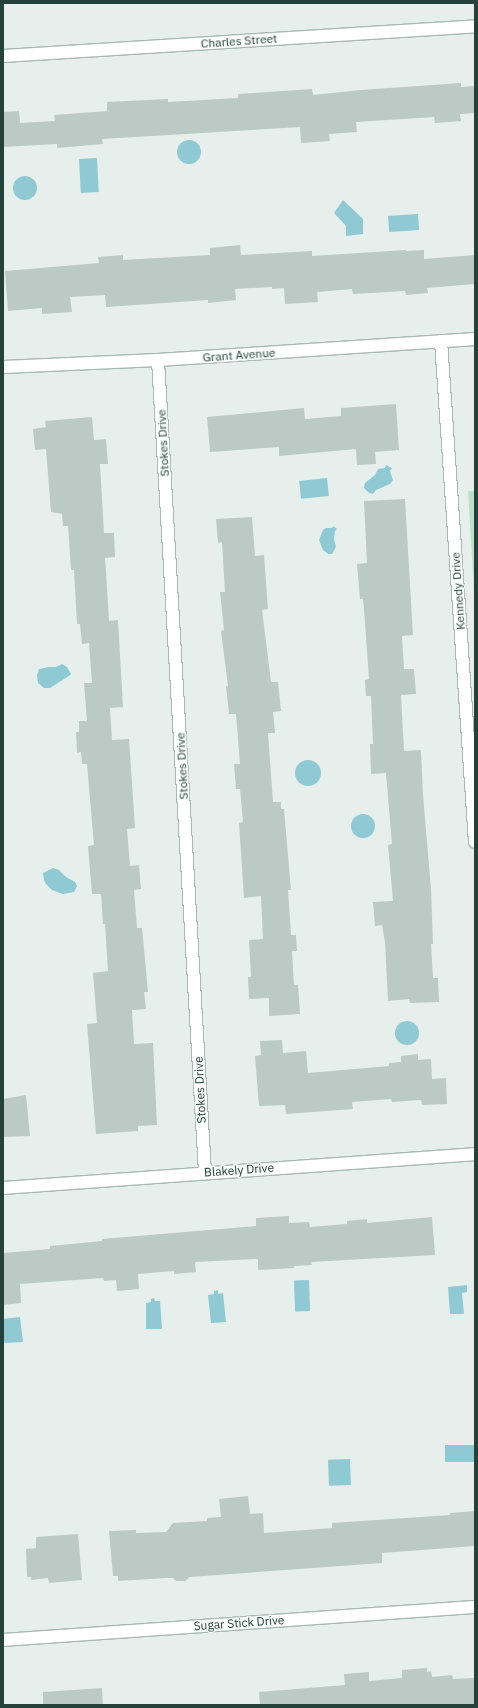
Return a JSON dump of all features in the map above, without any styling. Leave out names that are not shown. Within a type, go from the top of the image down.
[{"type":"street","name":"Charles Street","points":[[3,56],[475,26]]},
{"type":"street","name":"Grant Avenue","points":[[3,367],[158,360],[475,339]]},
{"type":"street","name":"Kennedy Drive","points":[[441,341],[475,842]]},
{"type":"street","name":"Stokes Drive","points":[[158,360],[205,1172]]},
{"type":"street","name":"Blakely Drive","points":[[3,1188],[205,1172],[475,1154]]},
{"type":"street","name":"Sugar Stick Drive","points":[[3,1640],[475,1607]]},
{"type":"green space","points":[[468,491],[475,491],[475,606]]},
{"type":"water","points":[[189,140],[197,144],[201,152],[197,160],[189,164],[181,160],[177,152],[181,144]]},
{"type":"water","points":[[97,158],[99,192],[81,193],[79,159]]},
{"type":"water","points":[[25,176],[34,179],[37,188],[34,197],[25,200],[16,197],[13,188],[16,179]]},
{"type":"water","points":[[343,200],[363,219],[363,234],[346,236],[346,226],[334,213]]},
{"type":"water","points":[[418,214],[419,230],[389,232],[388,216]]},
{"type":"water","points":[[386,465],[392,468],[390,471],[393,480],[390,484],[376,490],[373,494],[369,493],[364,488],[365,483],[375,475],[378,469],[385,468]]},
{"type":"water","points":[[327,478],[329,496],[301,499],[299,481]]},
{"type":"water","points":[[333,526],[337,529],[335,531],[334,539],[336,547],[332,554],[328,554],[323,550],[319,540],[323,530],[326,528],[332,528]]},
{"type":"water","points":[[62,664],[67,667],[71,674],[69,676],[50,688],[44,688],[38,683],[37,675],[39,669],[56,667]]},
{"type":"water","points":[[308,760],[317,764],[321,773],[317,782],[308,786],[299,782],[295,773],[299,764]]},
{"type":"water","points":[[363,814],[368,815],[374,821],[374,831],[368,837],[363,838],[358,837],[352,831],[351,826],[352,821],[358,815]]},
{"type":"water","points":[[53,868],[59,870],[66,877],[75,882],[77,886],[74,892],[63,894],[52,890],[46,884],[43,873]]},
{"type":"water","points":[[407,1021],[412,1022],[418,1028],[418,1038],[412,1044],[407,1045],[402,1044],[396,1038],[395,1033],[396,1028],[402,1022]]},
{"type":"water","points":[[309,1280],[310,1311],[295,1312],[294,1281]]},
{"type":"water","points":[[467,1285],[467,1292],[462,1293],[464,1314],[450,1314],[448,1287]]},
{"type":"water","points":[[218,1290],[218,1294],[223,1293],[226,1322],[211,1323],[208,1295],[214,1294],[214,1291]]},
{"type":"water","points":[[154,1298],[155,1301],[160,1301],[162,1329],[146,1329],[146,1303],[151,1302],[151,1299]]},
{"type":"water","points":[[20,1317],[23,1342],[5,1343],[3,1341],[3,1319]]},
{"type":"water","points":[[445,1445],[475,1445],[475,1462],[445,1462]]},
{"type":"water","points":[[350,1459],[351,1485],[329,1486],[328,1460]]},
{"type":"building","points":[[461,83],[461,87],[475,86],[475,113],[460,114],[461,121],[435,123],[434,117],[356,122],[357,132],[329,134],[330,141],[301,143],[300,127],[102,139],[103,144],[57,148],[57,144],[3,147],[3,112],[19,111],[20,123],[55,121],[54,115],[107,111],[107,102],[168,99],[168,102],[238,98],[238,94],[312,89],[313,95]]},
{"type":"building","points":[[240,245],[241,255],[312,251],[312,256],[424,250],[424,259],[475,255],[475,284],[427,288],[428,293],[406,295],[405,291],[353,294],[352,289],[317,292],[318,302],[285,304],[284,288],[272,289],[272,287],[235,289],[236,300],[208,303],[208,300],[106,307],[105,295],[70,297],[72,312],[42,314],[42,308],[8,311],[5,271],[99,263],[98,257],[123,255],[123,260],[210,255],[210,248]]},
{"type":"building","points":[[396,404],[399,450],[375,452],[376,464],[357,465],[356,449],[279,456],[279,447],[210,452],[207,417],[304,408],[305,419],[341,416],[341,408]]},
{"type":"building","points":[[92,417],[94,440],[106,439],[108,464],[100,464],[104,533],[114,533],[115,557],[105,558],[109,621],[118,620],[123,707],[110,708],[112,740],[129,739],[135,828],[127,829],[130,866],[139,865],[141,889],[134,890],[137,928],[142,928],[148,992],[144,992],[146,1009],[132,1010],[134,1044],[153,1043],[157,1125],[138,1126],[138,1131],[96,1134],[87,1024],[97,1023],[93,973],[108,971],[105,924],[103,924],[101,894],[92,894],[88,846],[94,845],[87,764],[82,764],[81,752],[77,753],[76,732],[79,732],[79,721],[87,721],[84,683],[92,683],[89,643],[82,644],[80,624],[77,624],[74,570],[71,570],[68,526],[63,526],[62,514],[51,512],[46,449],[35,450],[33,429],[46,427],[45,421]]},
{"type":"building","points":[[405,499],[413,635],[402,636],[404,669],[414,669],[416,694],[401,695],[404,751],[421,750],[423,795],[431,889],[433,944],[431,944],[433,978],[438,978],[439,1002],[410,1003],[409,999],[388,1001],[385,942],[382,925],[375,926],[373,902],[393,901],[388,845],[392,844],[386,773],[371,774],[370,744],[373,744],[371,696],[366,696],[365,680],[369,679],[363,599],[360,599],[357,564],[367,563],[364,501]]},
{"type":"building","points":[[252,517],[255,556],[264,555],[268,609],[262,610],[271,682],[278,682],[281,711],[273,712],[275,733],[268,733],[273,802],[281,802],[281,809],[284,809],[291,890],[288,890],[291,935],[296,935],[297,951],[292,951],[294,985],[298,985],[300,1014],[269,1016],[269,998],[249,999],[248,977],[251,977],[249,940],[263,939],[261,896],[244,898],[239,823],[243,822],[240,789],[236,789],[234,764],[240,764],[236,714],[229,714],[226,686],[228,686],[221,631],[224,630],[220,592],[225,592],[222,542],[218,543],[216,519]]},
{"type":"building","points":[[282,1040],[283,1053],[306,1051],[308,1073],[389,1066],[389,1063],[401,1062],[401,1056],[418,1054],[418,1060],[431,1059],[432,1079],[446,1078],[447,1104],[422,1105],[421,1100],[392,1102],[391,1099],[352,1102],[353,1109],[286,1114],[285,1105],[259,1106],[255,1056],[261,1055],[260,1041]]},
{"type":"building","points":[[26,1095],[30,1136],[3,1137],[3,1099]]},
{"type":"building","points":[[289,1216],[289,1223],[309,1222],[310,1227],[347,1224],[347,1221],[367,1219],[367,1223],[432,1217],[435,1255],[311,1262],[312,1265],[294,1266],[294,1268],[258,1270],[258,1259],[195,1262],[196,1272],[174,1274],[174,1271],[138,1274],[139,1289],[117,1291],[116,1280],[104,1281],[103,1278],[20,1284],[21,1303],[3,1305],[3,1253],[50,1249],[50,1246],[102,1241],[102,1239],[256,1226],[256,1218]]},
{"type":"building","points":[[248,1496],[250,1514],[263,1513],[264,1533],[332,1528],[332,1523],[450,1515],[450,1513],[475,1511],[475,1546],[382,1553],[382,1563],[190,1577],[185,1581],[176,1581],[173,1578],[167,1578],[118,1581],[118,1576],[113,1576],[109,1531],[136,1530],[136,1533],[166,1532],[173,1523],[207,1521],[207,1518],[221,1517],[219,1499]]},
{"type":"building","points":[[78,1534],[82,1580],[49,1583],[48,1578],[31,1580],[31,1577],[27,1577],[26,1549],[36,1548],[36,1537]]},
{"type":"building","points":[[427,1668],[427,1672],[431,1671],[432,1677],[452,1675],[453,1679],[475,1678],[475,1705],[260,1705],[259,1692],[345,1685],[344,1674],[369,1672],[369,1681],[402,1678],[402,1670]]},
{"type":"building","points":[[102,1688],[103,1705],[43,1705],[43,1692]]}]
